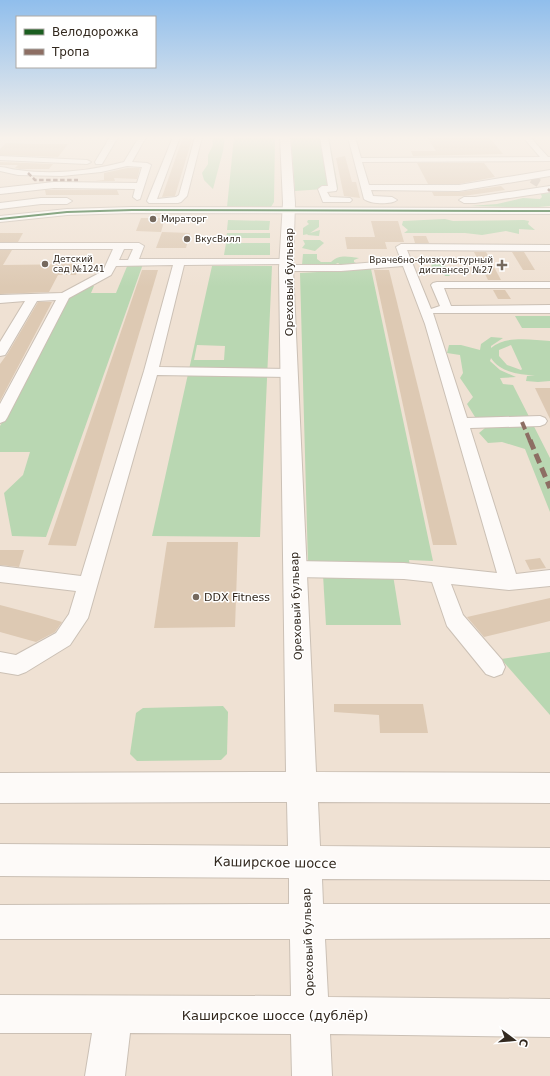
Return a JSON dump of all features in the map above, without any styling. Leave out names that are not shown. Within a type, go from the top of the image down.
[{"type":"main road","name":"Ореховый бульвар","points":[[288,187],[289,210],[286,264],[312,1076]]},
{"type":"main road","points":[[0,788],[550,788]]},
{"type":"main road","name":"Каширское шоссе","points":[[0,860],[550,864]]},
{"type":"main road","points":[[0,922],[550,921]]},
{"type":"main road","name":"Каширское шоссе (дублёр)","points":[[0,1014],[310,1015],[550,1018]]},
{"type":"main road","points":[[105,1076],[114,1014]]},
{"type":"street","points":[[0,191],[34,187]]},
{"type":"street","points":[[132,210],[132,201],[140,187]]},
{"type":"street","points":[[152,201],[157,187]]},
{"type":"street","points":[[132,201],[178,200],[183,196],[185,187]]},
{"type":"street","points":[[333,187],[333,189],[322,189],[326,200],[399,200]]},
{"type":"street","points":[[362,199],[365,187]]},
{"type":"street","points":[[385,187],[464,187]]},
{"type":"street","points":[[452,200],[475,200],[545,187]]},
{"type":"street","points":[[362,199],[371,210]]},
{"type":"street","points":[[0,206],[41,201],[80,201]]},
{"type":"street","points":[[0,219],[67,212],[132,210],[550,211]]},
{"type":"street","points":[[0,246],[139,246],[132,263]]},
{"type":"street","points":[[0,299],[64,296],[107,272],[120,246]]},
{"type":"street","points":[[509,582],[470,444],[461,423],[446,366],[401,247],[550,248]]},
{"type":"street","points":[[0,662],[18,665],[63,639],[78,618],[151,371],[179,262]]},
{"type":"street","points":[[112,263],[179,262],[286,264],[341,268],[406,262]]},
{"type":"street","points":[[447,310],[437,285],[550,285]]},
{"type":"street","points":[[0,418],[64,296]]},
{"type":"street","points":[[0,352],[33,298]]},
{"type":"street","points":[[426,310],[550,309]]},
{"type":"street","points":[[151,371],[290,373]]},
{"type":"street","points":[[461,423],[540,421]]},
{"type":"street","points":[[295,569],[404,571],[509,582],[550,578]]},
{"type":"street","points":[[0,574],[88,585]]},
{"type":"street","points":[[439,575],[454,620],[494,667]]},
{"type":"green space","points":[[229,187],[274,187],[274,202],[271,207],[227,207]]},
{"type":"green space","points":[[295,187],[338,188],[295,191]]},
{"type":"green space","points":[[550,190],[550,206],[517,209],[507,207],[470,206],[497,204],[523,198],[540,199],[542,197],[540,192]]},
{"type":"green space","points":[[445,219],[453,221],[524,220],[529,221],[528,224],[535,230],[519,229],[519,234],[506,231],[482,235],[465,233],[404,233],[408,230],[402,225],[403,221]]},
{"type":"green space","points":[[228,220],[270,221],[269,230],[227,230]]},
{"type":"green space","points":[[308,220],[319,220],[319,227],[310,233],[320,230],[319,236],[307,235],[308,234],[303,235],[303,228],[309,224],[307,222]]},
{"type":"green space","points":[[227,233],[270,233],[270,238],[226,238]]},
{"type":"green space","points":[[303,240],[320,240],[324,243],[315,251],[302,248],[305,244]]},
{"type":"green space","points":[[226,243],[270,243],[270,255],[224,255]]},
{"type":"green space","points":[[303,254],[317,254],[317,259],[321,262],[331,262],[334,259],[341,257],[359,258],[354,260],[354,262],[358,264],[342,266],[338,263],[326,267],[311,267],[302,265]]},
{"type":"green space","points":[[429,258],[442,258],[447,270],[452,270],[453,273],[448,273],[450,276],[445,276],[443,272],[424,272],[423,267],[432,267]]},
{"type":"green space","points":[[128,264],[143,264],[46,537],[12,536],[4,493],[23,475],[30,452],[0,452],[0,426],[67,297],[86,286],[94,286],[91,293],[116,293]]},
{"type":"green space","points":[[212,266],[272,266],[260,537],[152,536]],"holes":[[[197,345],[225,346],[224,360],[194,360]]]},
{"type":"green space","points":[[371,269],[433,561],[409,560],[410,567],[308,564],[300,273]]},
{"type":"green space","points":[[515,316],[550,316],[550,328],[522,328]]},
{"type":"green space","points":[[491,337],[503,338],[491,346],[491,348],[504,341],[519,339],[550,341],[550,381],[526,381],[527,376],[535,375],[510,372],[499,367],[491,358],[490,361],[500,370],[516,377],[500,378],[503,384],[513,385],[550,458],[550,512],[525,449],[502,442],[488,443],[479,433],[485,428],[485,423],[475,417],[467,404],[473,397],[460,378],[463,373],[460,355],[447,353],[449,345],[461,345],[480,350],[481,344]],"holes":[[[511,345],[522,369],[521,370],[507,365],[499,356],[499,350]]]},
{"type":"green space","points":[[323,575],[393,575],[401,625],[326,625]]},
{"type":"green space","points":[[550,652],[550,715],[501,659]]},
{"type":"green space","points":[[223,706],[228,712],[227,754],[221,760],[137,761],[130,754],[136,713],[143,708]]},
{"type":"building","points":[[165,187],[178,187],[175,196],[162,197]]},
{"type":"building","points":[[342,187],[357,187],[360,198],[344,196]]},
{"type":"building","points":[[493,187],[502,187],[505,190],[463,196],[434,196],[432,192],[459,192]]},
{"type":"building","points":[[45,190],[117,190],[119,195],[46,195]]},
{"type":"building","points":[[141,218],[165,218],[161,232],[136,231]]},
{"type":"building","points":[[371,221],[398,221],[404,242],[385,242],[387,249],[347,249],[345,237],[375,237]]},
{"type":"building","points":[[162,232],[190,233],[186,248],[156,248]]},
{"type":"building","points":[[0,233],[23,233],[18,242],[0,242]]},
{"type":"building","points":[[413,236],[426,236],[429,243],[415,243]]},
{"type":"building","points":[[0,250],[12,250],[3,265],[81,264],[76,275],[58,275],[49,292],[0,294]]},
{"type":"building","points":[[474,252],[486,252],[501,280],[488,280]]},
{"type":"building","points":[[512,252],[524,252],[535,270],[523,270]]},
{"type":"building","points":[[142,270],[158,270],[76,546],[48,545]]},
{"type":"building","points":[[374,270],[389,270],[457,545],[433,545]]},
{"type":"building","points":[[493,290],[505,290],[511,299],[498,299]]},
{"type":"building","points":[[38,302],[52,302],[0,401],[0,364]]},
{"type":"building","points":[[535,388],[550,388],[550,419]]},
{"type":"building","points":[[167,542],[238,542],[235,627],[154,628]]},
{"type":"building","points":[[0,550],[24,550],[19,567],[0,565]]},
{"type":"building","points":[[540,558],[546,568],[530,570],[525,560]]},
{"type":"building","points":[[550,598],[550,621],[484,637],[467,617]]},
{"type":"building","points":[[0,605],[62,622],[55,632],[36,642],[0,632]]},
{"type":"building","points":[[334,704],[423,704],[428,733],[380,733],[379,715],[334,712]]},
{"type":"marked path","points":[[522,422],[550,488]]},
{"type":"cycle path","points":[[0,219],[67,212],[132,210],[550,211]]},
{"type":"place","name":"Мираторг","points":[[153,219]]},
{"type":"place","name":"ВкусВилл","points":[[187,239]]},
{"type":"place","name":"Детский сад №1241","points":[[45,264]]},
{"type":"place","name":"Врачебно-физкультурный диспансер №27","points":[[502,265]]},
{"type":"place","name":"DDX Fitness","points":[[196,597]]}]
